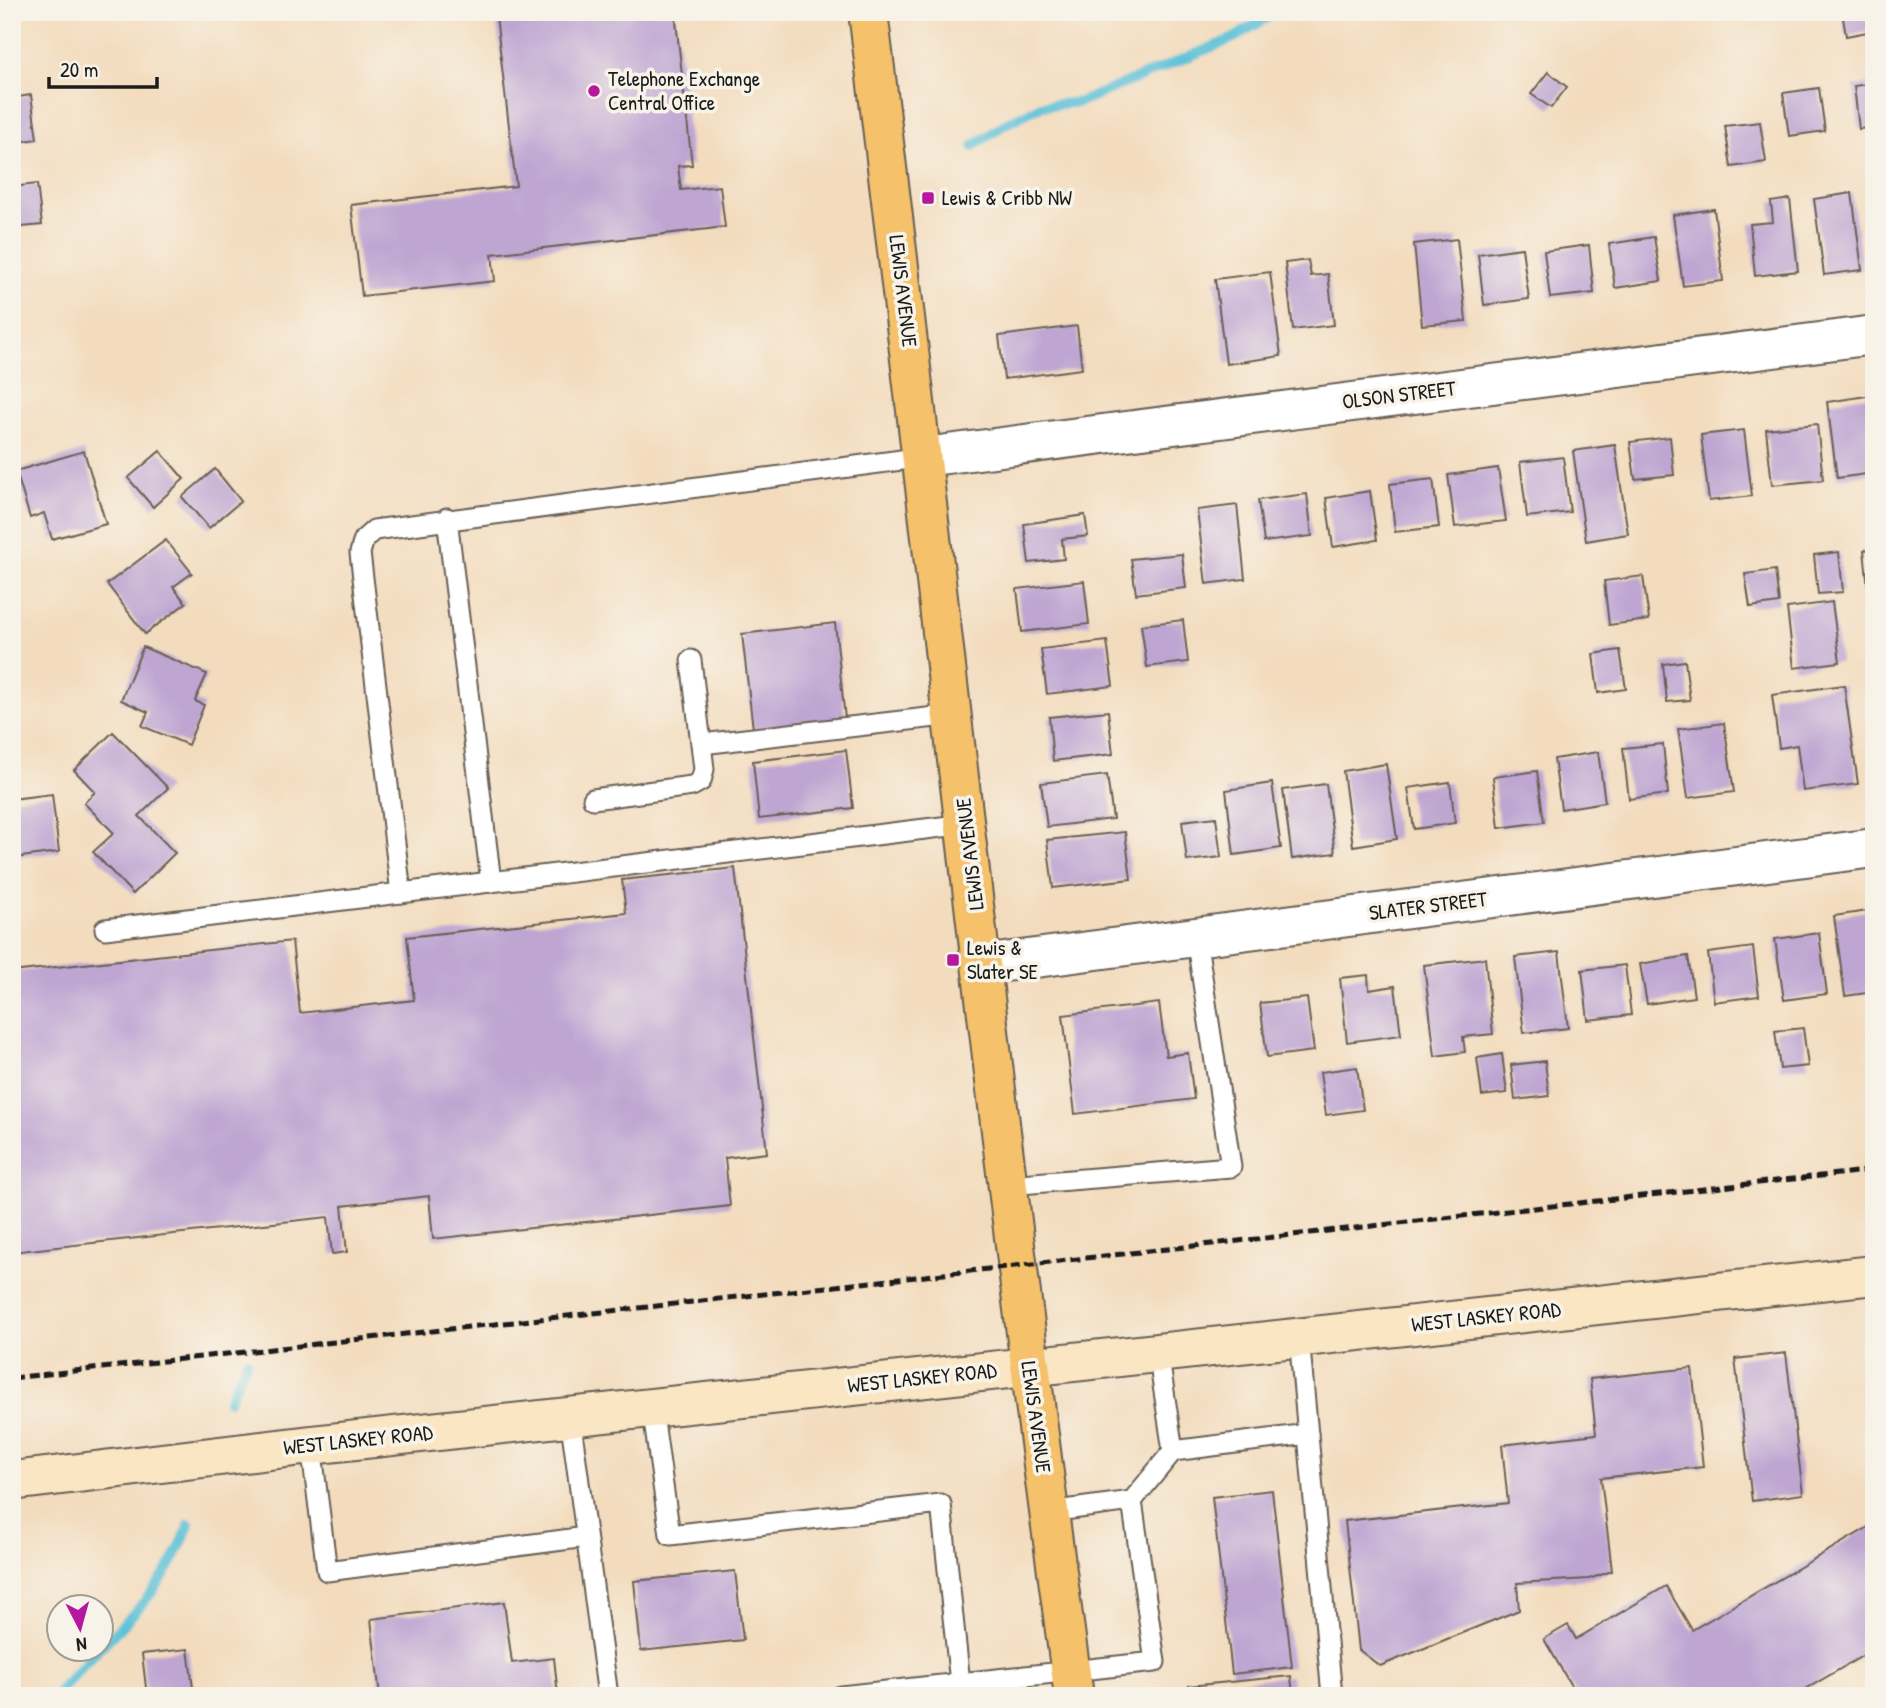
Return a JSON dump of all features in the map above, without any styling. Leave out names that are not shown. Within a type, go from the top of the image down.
[{"type":"main road","name":"LEWIS AVENUE","points":[[869,12],[924,457],[1029,1366],[1072,1684]]},
{"type":"main road","name":"WEST LASKEY ROAD","points":[[12,1481],[570,1416],[1874,1275]]},
{"type":"street","name":"OLSON STREET","points":[[924,457],[1874,334]]},
{"type":"street","name":"SLATER STREET","points":[[982,965],[1874,848]]},
{"type":"lane","points":[[401,892],[360,553],[364,539],[374,530],[447,518],[924,457]]},
{"type":"lane","points":[[447,518],[491,882]]},
{"type":"lane","points":[[593,799],[692,786],[701,781],[704,769],[702,744],[691,660]]},
{"type":"lane","points":[[702,744],[953,715]]},
{"type":"lane","points":[[105,929],[966,824]]},
{"type":"lane","points":[[1008,1185],[1231,1167],[1196,937]]},
{"type":"lane","points":[[1299,1337],[1332,1696]]},
{"type":"lane","points":[[1158,1352],[1173,1451]]},
{"type":"lane","points":[[652,1407],[670,1535],[941,1504],[960,1683]]},
{"type":"lane","points":[[570,1416],[608,1696]]},
{"type":"lane","points":[[1049,1512],[1132,1501],[1173,1451],[1308,1434]]},
{"type":"lane","points":[[311,1445],[327,1571],[586,1537]]},
{"type":"lane","points":[[841,1696],[960,1683],[1072,1684],[1155,1661],[1132,1501]]},
{"type":"building","name":"Telephone Exchange Central Office","points":[[531,12],[675,12],[692,165],[678,166],[681,190],[720,186],[725,227],[492,254],[495,281],[362,296],[351,205],[516,186],[496,16]]},
{"type":"building","points":[[1842,12],[1869,12],[1873,31],[1846,36]]},
{"type":"building","points":[[1548,72],[1567,87],[1551,108],[1531,94]]},
{"type":"building","points":[[1874,83],[1874,127],[1859,129],[1854,86]]},
{"type":"building","points":[[1819,88],[1825,131],[1789,136],[1783,93]]},
{"type":"building","points":[[31,95],[37,139],[12,143],[12,98]]},
{"type":"building","points":[[1760,122],[1766,162],[1731,167],[1725,126]]},
{"type":"building","points":[[37,184],[42,225],[12,228],[12,187]]},
{"type":"building","points":[[1852,193],[1862,270],[1824,275],[1814,199]]},
{"type":"building","points":[[1790,199],[1798,271],[1755,276],[1750,224],[1773,222],[1771,202]]},
{"type":"building","points":[[1714,209],[1723,281],[1683,286],[1673,215]]},
{"type":"building","points":[[1654,237],[1661,281],[1615,288],[1609,244]]},
{"type":"building","points":[[1457,239],[1466,321],[1422,325],[1414,244]]},
{"type":"building","points":[[1589,245],[1594,293],[1550,298],[1544,251]]},
{"type":"building","points":[[1522,248],[1529,299],[1484,305],[1478,254]]},
{"type":"building","points":[[1308,260],[1311,276],[1328,274],[1334,325],[1293,330],[1285,263]]},
{"type":"building","points":[[1270,272],[1281,356],[1226,364],[1215,279]]},
{"type":"building","points":[[1077,326],[1082,369],[1004,379],[999,336]]},
{"type":"building","points":[[1873,395],[1874,473],[1837,478],[1827,402]]},
{"type":"building","points":[[1817,424],[1823,480],[1772,485],[1766,429]]},
{"type":"building","points":[[1744,430],[1752,496],[1709,501],[1701,435]]},
{"type":"building","points":[[1670,437],[1674,475],[1635,479],[1630,442]]},
{"type":"building","points":[[1615,445],[1628,534],[1586,541],[1573,451]]},
{"type":"building","points":[[84,451],[106,524],[52,539],[44,513],[30,518],[16,471]]},
{"type":"building","points":[[160,451],[184,479],[153,507],[128,478]]},
{"type":"building","points":[[1563,457],[1570,512],[1527,517],[1520,462]]},
{"type":"building","points":[[1498,468],[1506,521],[1455,527],[1448,475]]},
{"type":"building","points":[[215,469],[241,501],[209,528],[182,497]]},
{"type":"building","points":[[1433,479],[1439,527],[1395,532],[1390,484]]},
{"type":"building","points":[[1370,491],[1377,540],[1333,547],[1326,498]]},
{"type":"building","points":[[1307,494],[1312,536],[1264,542],[1258,500]]},
{"type":"building","points":[[1237,505],[1245,579],[1206,584],[1197,510]]},
{"type":"building","points":[[1085,515],[1088,536],[1062,539],[1064,559],[1029,563],[1024,524]]},
{"type":"building","points":[[166,540],[192,573],[173,587],[186,603],[145,634],[107,584]]},
{"type":"building","points":[[1874,549],[1874,588],[1868,588],[1864,550]]},
{"type":"building","points":[[1839,552],[1843,592],[1818,594],[1814,555]]},
{"type":"building","points":[[1182,554],[1186,588],[1136,594],[1131,559]]},
{"type":"building","points":[[1775,570],[1779,603],[1750,607],[1745,574]]},
{"type":"building","points":[[1643,576],[1649,620],[1609,625],[1604,581]]},
{"type":"building","points":[[1084,581],[1089,624],[1022,632],[1017,589]]},
{"type":"building","points":[[1832,602],[1840,662],[1794,668],[1787,608]]},
{"type":"building","points":[[1183,620],[1188,662],[1147,667],[1141,625]]},
{"type":"building","points":[[835,623],[845,719],[753,729],[742,634]]},
{"type":"building","points":[[1107,641],[1113,686],[1047,694],[1041,649]]},
{"type":"building","points":[[143,647],[207,674],[195,701],[204,705],[188,745],[142,726],[148,712],[121,700]]},
{"type":"building","points":[[1620,650],[1626,689],[1598,693],[1593,654]]},
{"type":"building","points":[[1685,661],[1690,700],[1667,702],[1663,664]]},
{"type":"building","points":[[1844,685],[1858,784],[1803,791],[1797,745],[1779,748],[1772,695]]},
{"type":"building","points":[[1108,711],[1113,754],[1053,761],[1049,717]]},
{"type":"building","points":[[1724,723],[1734,792],[1688,798],[1678,729]]},
{"type":"building","points":[[113,732],[168,788],[139,816],[175,853],[133,894],[93,852],[114,833],[84,803],[95,792],[74,770]]},
{"type":"building","points":[[1663,744],[1668,794],[1629,799],[1623,748]]},
{"type":"building","points":[[846,750],[853,808],[759,819],[753,761]]},
{"type":"building","points":[[1598,752],[1605,802],[1561,809],[1554,759]]},
{"type":"building","points":[[1386,764],[1397,839],[1353,846],[1343,771]]},
{"type":"building","points":[[1537,771],[1544,822],[1499,828],[1493,777]]},
{"type":"building","points":[[1107,775],[1113,819],[1047,827],[1041,783]]},
{"type":"building","points":[[1450,782],[1455,823],[1414,829],[1408,788]]},
{"type":"building","points":[[1272,783],[1281,848],[1234,855],[1226,790]]},
{"type":"building","points":[[1326,784],[1335,853],[1292,859],[1283,790]]},
{"type":"building","points":[[52,794],[59,852],[13,858],[12,799]]},
{"type":"building","points":[[1216,817],[1221,857],[1187,861],[1182,821]]},
{"type":"building","points":[[1125,832],[1131,879],[1053,888],[1047,840]]},
{"type":"building","points":[[735,868],[767,1153],[725,1158],[730,1206],[433,1239],[429,1196],[342,1206],[347,1252],[332,1254],[328,1217],[12,1252],[12,972],[292,941],[300,1013],[414,1000],[407,937],[626,913],[622,880]]},
{"type":"building","points":[[1874,910],[1874,992],[1845,996],[1834,916]]},
{"type":"building","points":[[1819,933],[1827,994],[1784,1000],[1775,939]]},
{"type":"building","points":[[1753,947],[1759,996],[1714,1002],[1708,953]]},
{"type":"building","points":[[1559,952],[1568,1028],[1524,1033],[1515,957]]},
{"type":"building","points":[[1688,956],[1694,997],[1647,1004],[1640,964]]},
{"type":"building","points":[[1485,958],[1493,1034],[1463,1037],[1465,1052],[1435,1056],[1424,965]]},
{"type":"building","points":[[1625,965],[1631,1015],[1588,1020],[1582,970]]},
{"type":"building","points":[[1368,975],[1369,990],[1395,986],[1401,1035],[1347,1042],[1340,978]]},
{"type":"building","points":[[1307,998],[1314,1051],[1267,1057],[1260,1003]]},
{"type":"building","points":[[1159,1003],[1166,1056],[1188,1053],[1194,1099],[1075,1114],[1063,1015]]},
{"type":"building","points":[[1803,1028],[1808,1066],[1780,1069],[1775,1031]]},
{"type":"building","points":[[1502,1054],[1507,1093],[1482,1096],[1477,1058]]},
{"type":"building","points":[[1545,1061],[1549,1096],[1515,1100],[1511,1065]]},
{"type":"building","points":[[1357,1067],[1363,1110],[1326,1115],[1320,1072]]},
{"type":"building","points":[[1786,1353],[1803,1494],[1752,1501],[1735,1359]]},
{"type":"building","points":[[1692,1368],[1703,1467],[1601,1478],[1612,1571],[1589,1579],[1517,1583],[1519,1610],[1380,1666],[1359,1650],[1345,1521],[1508,1503],[1502,1445],[1596,1434],[1590,1379]]},
{"type":"building","points":[[1272,1490],[1292,1667],[1232,1674],[1212,1497]]},
{"type":"building","points":[[1874,1524],[1874,1649],[1794,1696],[1577,1696],[1544,1639],[1568,1625],[1576,1639],[1666,1586],[1692,1630]]},
{"type":"building","points":[[735,1571],[743,1640],[641,1651],[634,1581]]},
{"type":"building","points":[[504,1602],[512,1663],[554,1658],[558,1696],[380,1696],[371,1619]]},
{"type":"building","points":[[188,1649],[194,1696],[147,1696],[142,1654]]},
{"type":"building","points":[[1291,1676],[1293,1696],[1190,1696],[1189,1686]]},
{"type":"waterway","points":[[973,146],[1005,124],[1041,106],[1080,102],[1234,38],[1276,12]]},
{"type":"waterway","points":[[229,1400],[247,1361]]},
{"type":"waterway","points":[[116,1631],[164,1575],[174,1560],[189,1524]]},
{"type":"waterway","points":[[55,1696],[86,1662]]},
{"type":"railway","points":[[12,1378],[1874,1170]]},
{"type":"place","name":"Telephone Exchange Central Office","points":[[594,91]]},
{"type":"place","name":"Lewis & Cribb NW","points":[[928,198]]},
{"type":"place","name":"Lewis & Slater SE","points":[[953,960]]}]
